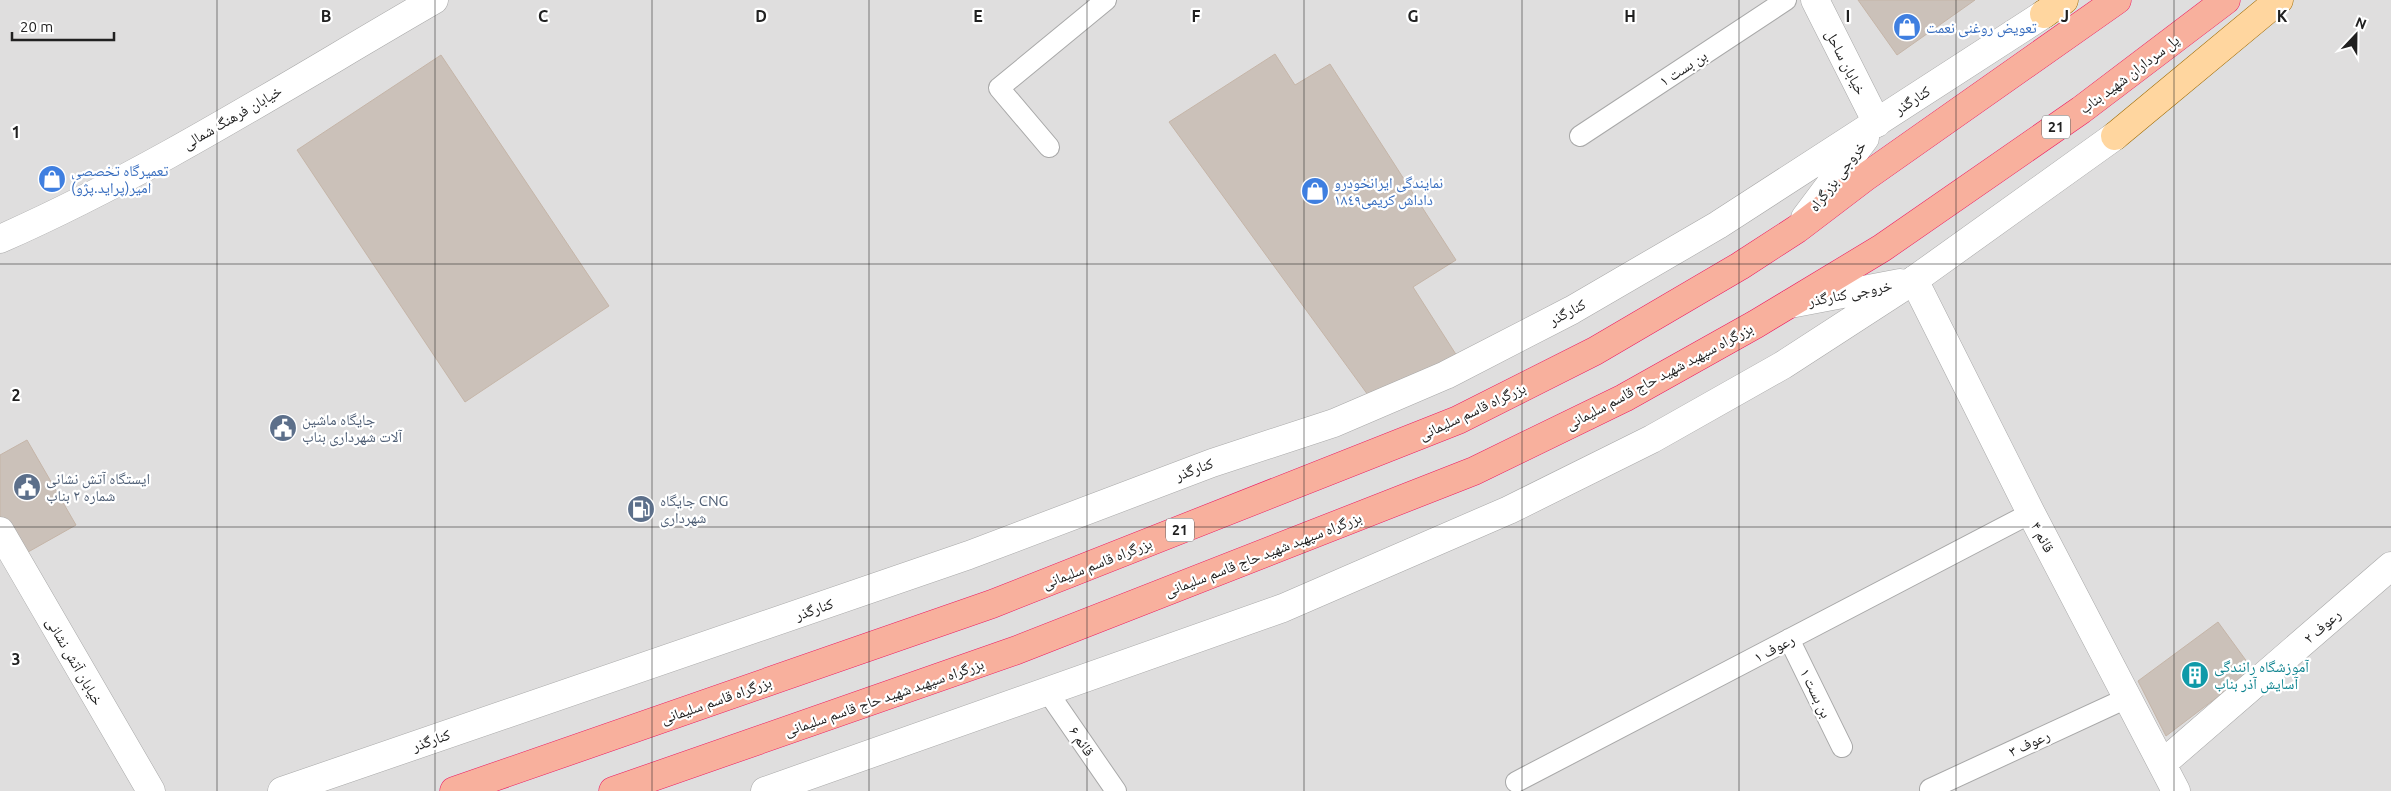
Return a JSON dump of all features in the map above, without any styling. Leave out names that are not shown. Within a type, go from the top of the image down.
[{"type":"highway","name":"بزرگراه قاسم سلیمانی","points":[[454,791],[992,604],[1458,420],[1595,351],[1740,266],[1797,229],[1864,178],[2117,0]]},
{"type":"highway","name":"پل سرداران شهید بناب","points":[[1882,248],[2081,110],[2226,0]]},
{"type":"highway","name":"بزرگراه سپهبد شهید حاج قاسم سلیمانی","points":[[613,791],[1017,650],[1474,471],[1624,398],[1882,248]]},
{"type":"main road","points":[[2115,136],[2279,0]]},
{"type":"street","name":"خیابان فرهنگ شمالی","points":[[0,239],[42,221],[149,165],[434,0]]},
{"type":"street","name":"خیابان ساحل","points":[[1815,0],[1877,123]]},
{"type":"street","name":"کنارگذر","points":[[282,791],[960,558],[1212,463],[1334,423],[1446,376],[1572,310],[1718,225],[2054,7]]},
{"type":"street","name":"خروجی بزرگراه","points":[[1797,229],[1877,123]]},
{"type":"street","points":[[765,791],[1284,608],[1509,510],[1652,438],[1783,365],[1914,280],[2115,136]]},
{"type":"street","name":"خروجی کنارگذر","points":[[1786,305],[1914,280]]},
{"type":"street","name":"قائم ۴","points":[[1914,280],[2031,513],[2176,791]]},
{"type":"street","name":"خیابان آتش نشانی","points":[[0,531],[151,791]]},
{"type":"street","name":"رعوف ۲","points":[[2162,764],[2391,566]]},
{"type":"lane","points":[[1049,147],[1000,88],[1106,0]]},
{"type":"lane","name":"بن بست ۱","points":[[1580,136],[1786,0]]},
{"type":"lane","name":"رعوف ۱","points":[[1516,782],[2031,513]]},
{"type":"lane","name":"بن بست ۱","points":[[1790,639],[1842,747]]},
{"type":"lane","name":"قائم ۶","points":[[1047,691],[1116,791]]},
{"type":"lane","name":"رعوف ۳","points":[[1930,789],[2127,698]]},
{"type":"shaded area","points":[[0,0],[2391,0],[2391,791],[0,791]]},
{"type":"building","name":"تعویض روغنی نعمت","points":[[1858,0],[1975,0],[1897,55]]},
{"type":"building","name":"نمایندگی ایرانخودرو داداش کریمی١٨٤٩","points":[[1275,54],[1295,85],[1330,64],[1456,260],[1413,287],[1457,356],[1368,395],[1169,122]]},
{"type":"building","points":[[441,55],[609,306],[465,402],[297,150]]},
{"type":"building","name":"ایستگاه آتش نشانی شماره ۲ بناب","points":[[27,440],[76,525],[21,556],[0,520],[0,455]]},
{"type":"building","name":"آموزشگاه رانندگی آسایش آذر بناب","points":[[2218,622],[2253,670],[2166,736],[2138,681]]},
{"type":"place","name":"تعویض روغنی نعمت","points":[[1907,27]]},
{"type":"place","name":"تعمیرگاه تخصصی امیر(پراید.پژو)","points":[[52,179]]},
{"type":"place","name":"نمایندگی ایرانخودرو داداش کریمی١٨٤٩","points":[[1315,191]]},
{"type":"place","name":"جایگاه ماشین آلات شهرداری بناب","points":[[283,428]]},
{"type":"place","name":"ایستگاه آتش نشانی شماره ۲ بناب","points":[[27,487]]},
{"type":"place","name":"جایگاه CNG شهرداری","points":[[641,509]]},
{"type":"place","name":"آموزشگاه رانندگی آسایش آذر بناب","points":[[2195,675]]}]
